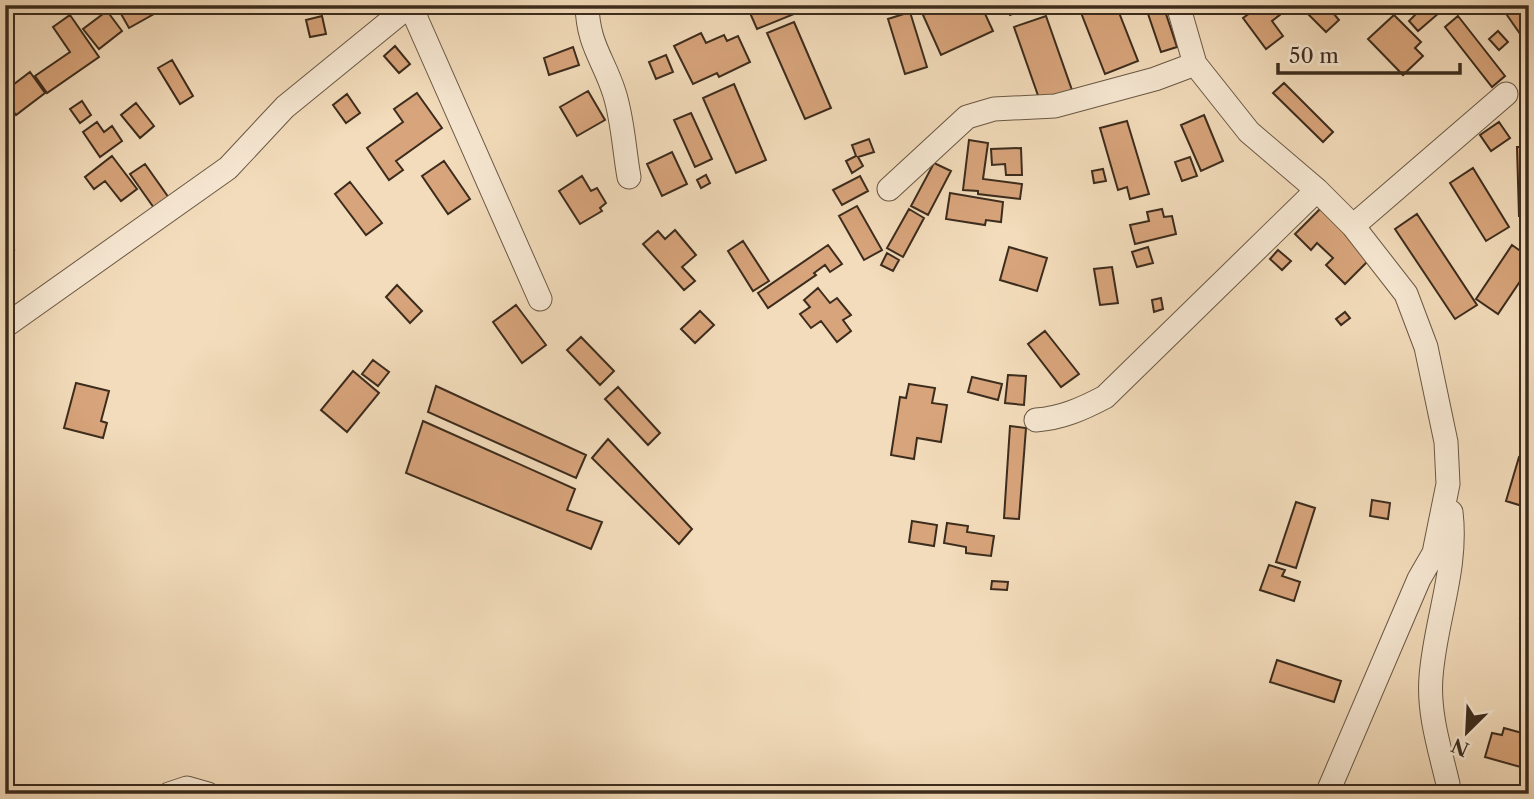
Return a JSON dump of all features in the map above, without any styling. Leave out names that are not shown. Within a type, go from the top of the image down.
[{"type":"street","points":[[587,5],[587,20],[594,49],[614,93],[629,177]]},
{"type":"street","points":[[1178,5],[1195,64],[1249,132],[1317,190],[1353,226],[1406,294],[1426,347],[1446,442],[1453,530],[1452,563],[1435,642],[1430,680],[1432,712],[1448,784],[1447,794]]},
{"type":"street","points":[[5,326],[228,168],[285,107],[410,6],[540,299]]},
{"type":"street","points":[[889,189],[967,117],[994,109],[1055,106],[1155,79],[1195,64]]},
{"type":"street","points":[[1353,226],[1506,94]]},
{"type":"street","points":[[1037,419],[1053,419],[1078,411],[1105,397],[1317,190]]},
{"type":"street","points":[[1327,794],[1419,579],[1434,553],[1448,484]]},
{"type":"street","points":[[169,794],[187,788],[208,794]]},
{"type":"building","points":[[116,5],[159,5],[161,10],[129,28]]},
{"type":"building","points":[[769,5],[816,5],[757,29],[750,13]]},
{"type":"building","points":[[945,5],[961,5],[963,9],[971,5],[981,5],[993,31],[941,55],[923,15]]},
{"type":"building","points":[[1006,5],[1037,5],[1010,15]]},
{"type":"building","points":[[1078,5],[1116,5],[1138,61],[1105,74]]},
{"type":"building","points":[[1145,5],[1163,5],[1177,47],[1161,52]]},
{"type":"building","points":[[1261,5],[1274,5],[1281,14],[1272,21],[1283,36],[1266,49],[1243,18]]},
{"type":"building","points":[[1330,5],[1328,7],[1339,20],[1326,32],[1300,6]]},
{"type":"building","points":[[1408,5],[1432,5],[1439,13],[1418,31],[1409,21],[1416,14]]},
{"type":"building","points":[[1500,5],[1529,5],[1529,39],[1525,41]]},
{"type":"building","points":[[107,11],[122,31],[99,49],[83,29]]},
{"type":"building","points":[[910,12],[927,67],[905,74],[888,19]]},
{"type":"building","points":[[70,15],[99,57],[47,93],[35,76],[70,52],[53,27]]},
{"type":"building","points":[[1394,15],[1421,42],[1415,48],[1423,56],[1403,75],[1368,39]]},
{"type":"building","points":[[322,16],[326,34],[310,37],[306,20]]},
{"type":"building","points":[[1046,16],[1073,93],[1041,104],[1014,27]]},
{"type":"building","points":[[1458,16],[1505,76],[1492,87],[1445,27]]},
{"type":"building","points":[[794,22],[831,108],[805,119],[767,33]]},
{"type":"building","points":[[1498,31],[1508,42],[1499,50],[1489,39]]},
{"type":"building","points":[[701,33],[706,43],[724,35],[727,41],[738,36],[750,62],[719,77],[717,73],[693,84],[674,46]]},
{"type":"building","points":[[395,46],[410,64],[399,73],[384,56]]},
{"type":"building","points":[[573,47],[579,65],[549,75],[544,58]]},
{"type":"building","points":[[666,55],[673,72],[656,79],[649,62]]},
{"type":"building","points":[[172,60],[193,96],[180,104],[158,68]]},
{"type":"building","points":[[30,72],[45,93],[16,115],[5,100],[5,91]]},
{"type":"building","points":[[1284,83],[1333,132],[1323,142],[1273,93]]},
{"type":"building","points":[[734,84],[766,160],[736,173],[703,98]]},
{"type":"building","points":[[588,91],[605,120],[577,136],[560,107]]},
{"type":"building","points":[[417,93],[442,128],[396,161],[403,170],[389,180],[367,148],[403,122],[394,109]]},
{"type":"building","points":[[347,94],[360,113],[346,123],[333,105]]},
{"type":"building","points":[[82,101],[91,115],[80,123],[70,109]]},
{"type":"building","points":[[136,103],[154,126],[140,138],[121,115]]},
{"type":"building","points":[[691,113],[712,159],[695,167],[674,120]]},
{"type":"building","points":[[1204,115],[1223,161],[1201,171],[1181,125]]},
{"type":"building","points":[[1127,121],[1149,194],[1130,199],[1127,187],[1118,190],[1100,128]]},
{"type":"building","points":[[97,122],[104,132],[112,126],[122,141],[100,157],[83,132]]},
{"type":"building","points":[[1499,122],[1510,138],[1491,151],[1480,135]]},
{"type":"building","points":[[869,139],[874,152],[858,157],[863,166],[852,173],[846,161],[856,156],[852,145]]},
{"type":"building","points":[[969,140],[988,143],[983,179],[1022,184],[1020,199],[963,190]]},
{"type":"building","points":[[1517,147],[1529,147],[1529,216],[1519,216]]},
{"type":"building","points":[[1021,148],[1022,175],[1006,175],[1005,164],[992,165],[991,149]]},
{"type":"building","points":[[672,152],[687,184],[662,196],[647,164]]},
{"type":"building","points":[[112,156],[137,189],[121,201],[105,181],[94,189],[85,177]]},
{"type":"building","points":[[1190,157],[1197,176],[1182,181],[1175,162]]},
{"type":"building","points":[[444,161],[470,199],[448,214],[422,176]]},
{"type":"building","points":[[934,163],[951,171],[928,215],[911,206]]},
{"type":"building","points":[[145,164],[169,198],[154,208],[130,174]]},
{"type":"building","points":[[1473,168],[1509,227],[1486,241],[1450,183]]},
{"type":"building","points":[[1103,169],[1106,181],[1094,183],[1092,171]]},
{"type":"building","points":[[706,175],[710,183],[701,188],[697,180]]},
{"type":"building","points":[[582,176],[591,191],[597,188],[606,203],[600,208],[602,211],[580,224],[559,191]]},
{"type":"building","points":[[860,176],[868,191],[842,205],[833,190]]},
{"type":"building","points":[[350,182],[382,223],[366,235],[335,194]]},
{"type":"building","points":[[950,193],[1003,202],[1001,222],[986,220],[985,225],[946,219]]},
{"type":"building","points":[[857,206],[882,250],[864,260],[839,216]]},
{"type":"building","points":[[1321,208],[1371,258],[1345,284],[1326,265],[1333,258],[1317,243],[1311,250],[1295,234]]},
{"type":"building","points":[[909,209],[924,218],[903,257],[887,248]]},
{"type":"building","points":[[1162,209],[1164,217],[1172,216],[1176,234],[1135,244],[1130,225],[1149,221],[1147,212]]},
{"type":"building","points":[[1417,214],[1477,305],[1455,319],[1395,229]]},
{"type":"building","points":[[675,230],[696,255],[682,267],[695,281],[684,290],[643,244],[658,231],[665,239]]},
{"type":"building","points":[[5,241],[14,250],[5,259]]},
{"type":"building","points":[[743,241],[769,281],[753,291],[728,251]]},
{"type":"building","points":[[828,245],[842,264],[830,272],[825,265],[814,273],[816,275],[768,308],[758,293]]},
{"type":"building","points":[[1512,245],[1529,257],[1529,268],[1498,314],[1476,299]]},
{"type":"building","points":[[1009,247],[1047,258],[1037,291],[1000,280]]},
{"type":"building","points":[[1148,247],[1153,263],[1137,267],[1132,252]]},
{"type":"building","points":[[1278,250],[1291,261],[1282,270],[1270,259]]},
{"type":"building","points":[[887,253],[899,260],[893,271],[881,265]]},
{"type":"building","points":[[1112,267],[1118,303],[1100,305],[1094,269]]},
{"type":"building","points":[[397,285],[422,311],[410,323],[386,297]]},
{"type":"building","points":[[818,288],[830,303],[837,298],[851,315],[843,320],[851,331],[837,342],[821,321],[811,328],[800,314],[810,307],[804,300]]},
{"type":"building","points":[[1161,298],[1163,309],[1154,312],[1152,300]]},
{"type":"building","points":[[516,305],[546,345],[522,363],[493,322]]},
{"type":"building","points":[[700,311],[714,325],[695,343],[681,329]]},
{"type":"building","points":[[1345,312],[1350,318],[1341,325],[1336,319]]},
{"type":"building","points":[[1045,331],[1079,374],[1061,387],[1028,344]]},
{"type":"building","points":[[581,337],[614,371],[600,385],[567,350]]},
{"type":"building","points":[[373,360],[389,372],[378,386],[362,374]]},
{"type":"building","points":[[353,371],[379,393],[347,432],[321,410]]},
{"type":"building","points":[[1008,375],[1026,376],[1024,405],[1005,403]]},
{"type":"building","points":[[972,377],[1002,384],[998,400],[968,392]]},
{"type":"building","points":[[76,383],[109,391],[101,421],[107,423],[103,438],[64,428]]},
{"type":"building","points":[[909,384],[935,388],[932,403],[947,405],[941,442],[917,438],[914,459],[891,455],[900,397],[906,398]]},
{"type":"building","points":[[436,386],[586,455],[576,478],[428,412]]},
{"type":"building","points":[[618,387],[660,433],[648,445],[605,399]]},
{"type":"building","points":[[423,421],[575,489],[567,510],[602,522],[591,549],[406,473]]},
{"type":"building","points":[[1010,426],[1026,428],[1019,519],[1004,518]]},
{"type":"building","points":[[608,439],[692,529],[679,544],[592,458]]},
{"type":"building","points":[[1519,457],[1529,460],[1529,508],[1506,501]]},
{"type":"building","points":[[1372,500],[1390,503],[1388,519],[1370,516]]},
{"type":"building","points":[[1296,502],[1315,508],[1296,568],[1276,562]]},
{"type":"building","points":[[912,521],[937,525],[934,546],[909,542]]},
{"type":"building","points":[[947,523],[968,526],[967,532],[994,536],[991,556],[966,553],[966,547],[944,543]]},
{"type":"building","points":[[1269,565],[1285,570],[1282,576],[1300,582],[1294,601],[1260,590]]},
{"type":"building","points":[[992,581],[1008,582],[1007,590],[991,589]]},
{"type":"building","points":[[1529,592],[1529,621],[1520,618]]},
{"type":"building","points":[[1277,660],[1341,681],[1334,702],[1270,682]]},
{"type":"building","points":[[1504,728],[1522,733],[1520,740],[1529,743],[1524,768],[1485,757],[1492,733],[1502,735]]}]
